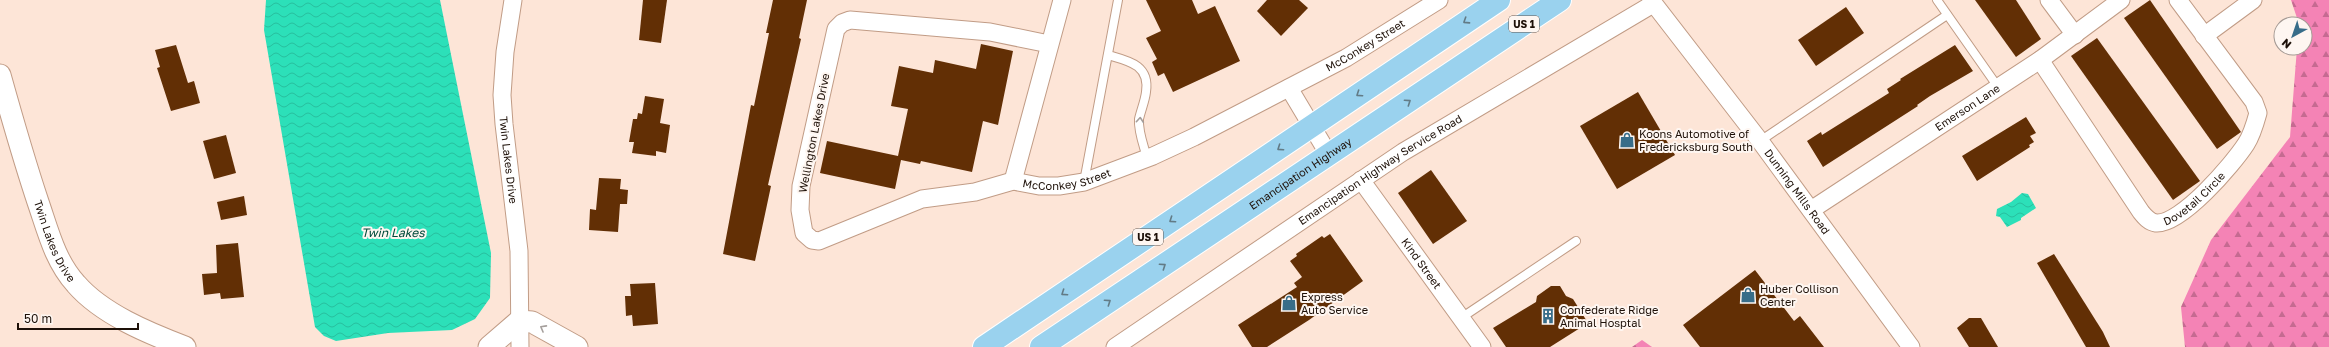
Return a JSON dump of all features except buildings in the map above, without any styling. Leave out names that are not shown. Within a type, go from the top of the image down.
[{"type":"main road","name":"US 1","points":[[984,347],[1499,0]]},
{"type":"main road","name":"Emancipation Highway","points":[[1041,347],[1560,0]]},
{"type":"street","name":"Twin Lakes Drive","points":[[513,0],[505,52],[502,95],[518,251],[520,347]]},
{"type":"street","name":"McConkey Street","points":[[1062,0],[1013,181],[1038,186],[1059,186],[1084,182],[1147,158],[1194,137],[1346,58],[1439,0]]},
{"type":"street","points":[[2049,0],[2075,35]]},
{"type":"street","name":"Emerson Lane","points":[[1811,210],[2040,60],[2121,0]]},
{"type":"street","name":"Dovetail Circle","points":[[2040,60],[2141,212],[2148,220],[2155,223],[2165,222],[2177,215],[2217,182],[2246,144],[2258,113],[2254,102],[2178,0]]},
{"type":"street","points":[[2204,36],[2253,0]]},
{"type":"street","name":"Dunning Mills Road","points":[[1652,2],[1760,141],[1911,347]]},
{"type":"street","name":"Emancipation Highway Service Road","points":[[1114,347],[1403,152],[1652,2]]},
{"type":"street","name":"Wellington Lakes Drive","points":[[1013,181],[975,192],[922,199],[819,241],[812,240],[804,233],[800,210],[801,186],[836,29],[842,23],[850,20],[990,32],[1049,44]]},
{"type":"street","name":"Twin Lakes Drive","points":[[0,75],[21,152],[54,250],[62,265],[87,296],[108,310],[185,347]]},
{"type":"street","points":[[1289,88],[1329,154]]},
{"type":"street","name":"Kind Street","points":[[1362,180],[1482,347]]},
{"type":"street","points":[[485,347],[489,346],[519,321],[532,322],[577,347]]},
{"type":"lane","points":[[1084,182],[1118,0]]},
{"type":"lane","points":[[1937,0],[1998,87]]},
{"type":"lane","points":[[1760,141],[1947,15]]},
{"type":"lane","points":[[1108,55],[1133,62],[1142,70],[1147,79],[1139,119],[1140,132],[1147,158]]},
{"type":"lane","points":[[1461,318],[1576,241]]},
{"type":"green space","points":[[2291,0],[2329,0],[2329,347],[2185,347],[2181,307],[2211,240],[2290,137],[2296,56],[2313,56],[2313,16],[2296,16]]},
{"type":"green space","points":[[1642,340],[1652,347],[1632,347]]},
{"type":"water","name":"Twin Lakes","points":[[266,0],[440,0],[491,253],[490,298],[475,319],[452,330],[388,333],[336,341],[324,336],[315,327],[264,30]]},
{"type":"water","points":[[2022,193],[2028,194],[2036,208],[2021,218],[2021,220],[2007,227],[2000,217],[1996,216],[1997,209],[2011,202]]},
{"type":"place","name":"Koons Automotive of Fredericksburg South","points":[[1627,140]]},
{"type":"place","name":"Huber Collison Center","points":[[1748,295]]},
{"type":"place","name":"Express Auto Service","points":[[1289,303]]},
{"type":"place","name":"Confederate Ridge Animal Hosptal","points":[[1548,316]]}]
